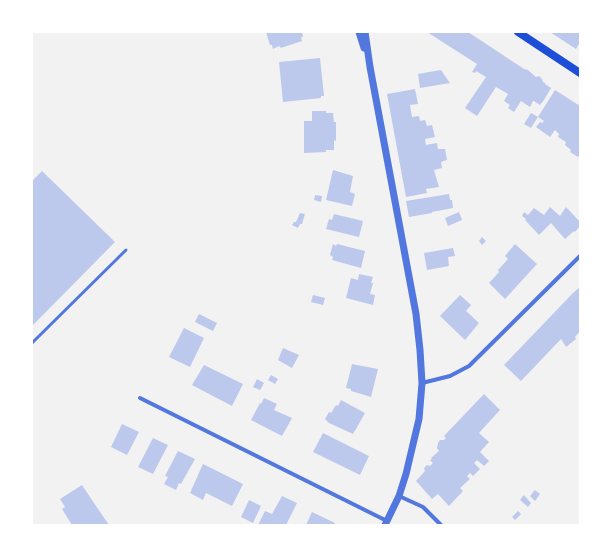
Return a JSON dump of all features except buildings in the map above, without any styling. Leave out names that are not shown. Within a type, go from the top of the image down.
[{"type":"main road","points":[[518,32],[580,73]]},
{"type":"street","points":[[359,32],[370,67]]},
{"type":"street","points":[[140,398],[386,523],[399,496],[406,474],[419,419],[422,384],[416,314],[370,67],[365,32]]},
{"type":"street","points":[[422,384],[450,376],[469,366],[580,256]]},
{"type":"street","points":[[399,496],[423,507],[441,525]]},
{"type":"lane","points":[[32,343],[126,250]]}]
